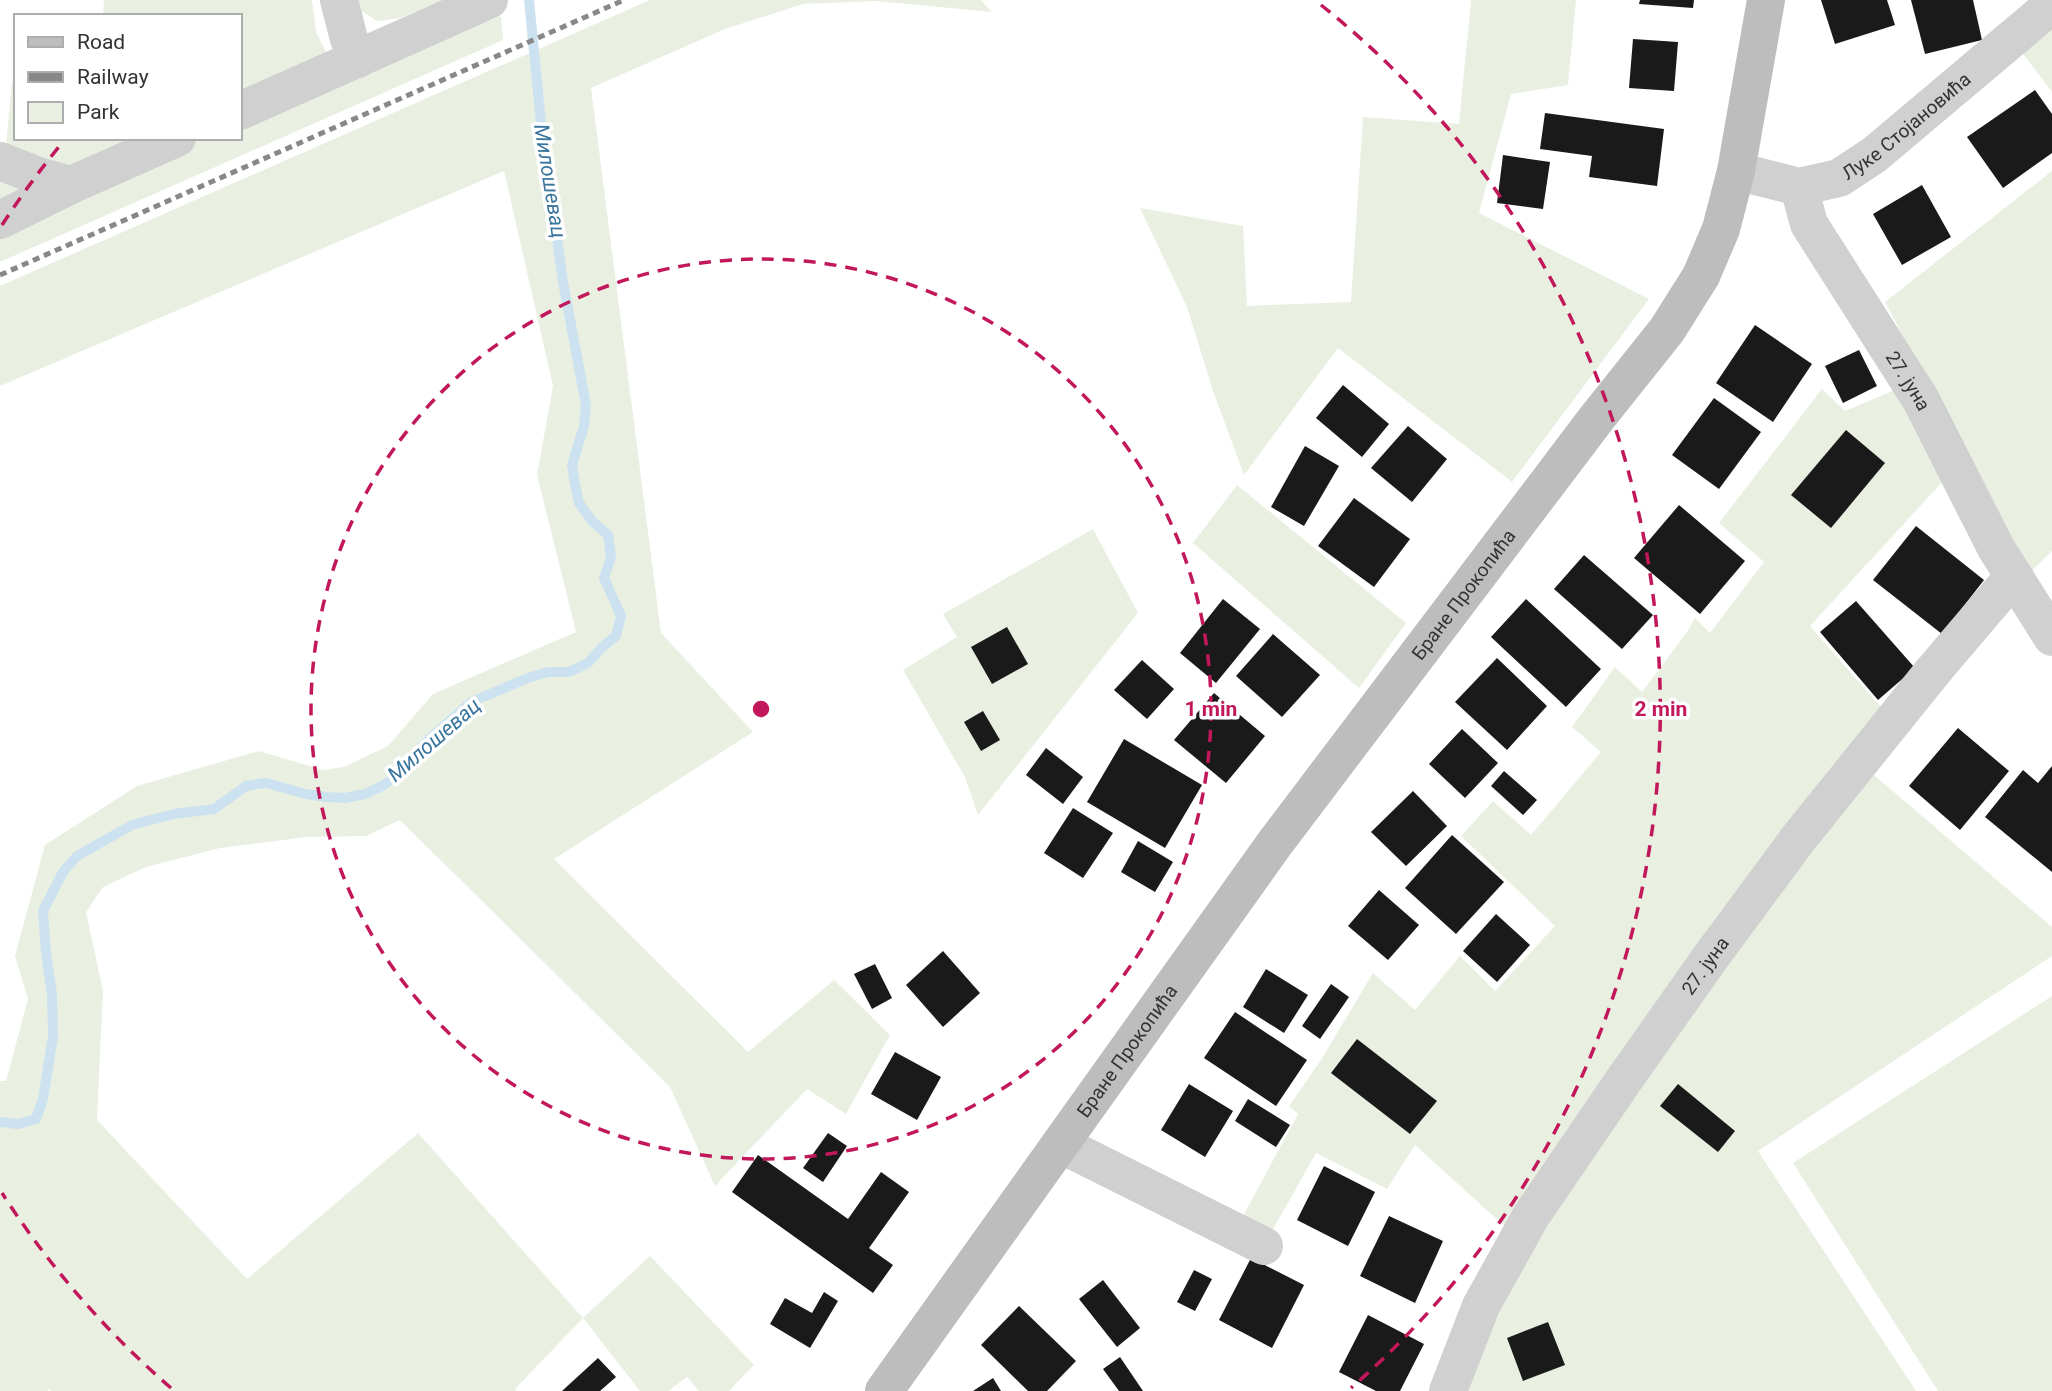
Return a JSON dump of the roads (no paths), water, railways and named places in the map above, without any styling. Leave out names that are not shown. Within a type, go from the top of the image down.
[{"type":"street","points":[[339,0],[349,39],[358,59]]},
{"type":"street","points":[[242,110],[487,0]]},
{"type":"street","name":"Бране Прокопића","points":[[884,1391],[1275,843],[1667,330],[1701,276],[1721,229],[1736,171],[1766,0]]},
{"type":"street","name":"Луке Стојановића","points":[[1736,171],[1799,187],[1839,178],[1874,155],[2052,5]]},
{"type":"street","points":[[0,220],[172,140]]},
{"type":"street","points":[[0,161],[71,185]]},
{"type":"street","name":"27. јуна","points":[[1799,187],[1809,224],[1921,400],[1996,548],[2052,637]]},
{"type":"street","name":"27. јуна","points":[[1448,1391],[1480,1306],[1531,1216],[1633,1066],[1798,839],[1934,670],[2014,576]]},
{"type":"street","points":[[1060,1144],[1264,1246]]},
{"type":"waterway","name":"Милошевац","points":[[0,1122],[18,1124],[36,1119],[43,1099],[53,1036],[52,994],[43,911],[63,872],[77,856],[132,825],[174,814],[214,809],[246,786],[266,783],[326,797],[345,798],[365,794],[398,775],[424,744],[471,702],[528,678],[548,672],[569,672],[588,663],[616,636],[621,616],[604,578],[611,557],[608,535],[592,521],[579,503],[572,465],[584,426],[586,405],[563,282],[541,123],[529,0]]},
{"type":"railway","points":[[0,275],[624,0]]}]
